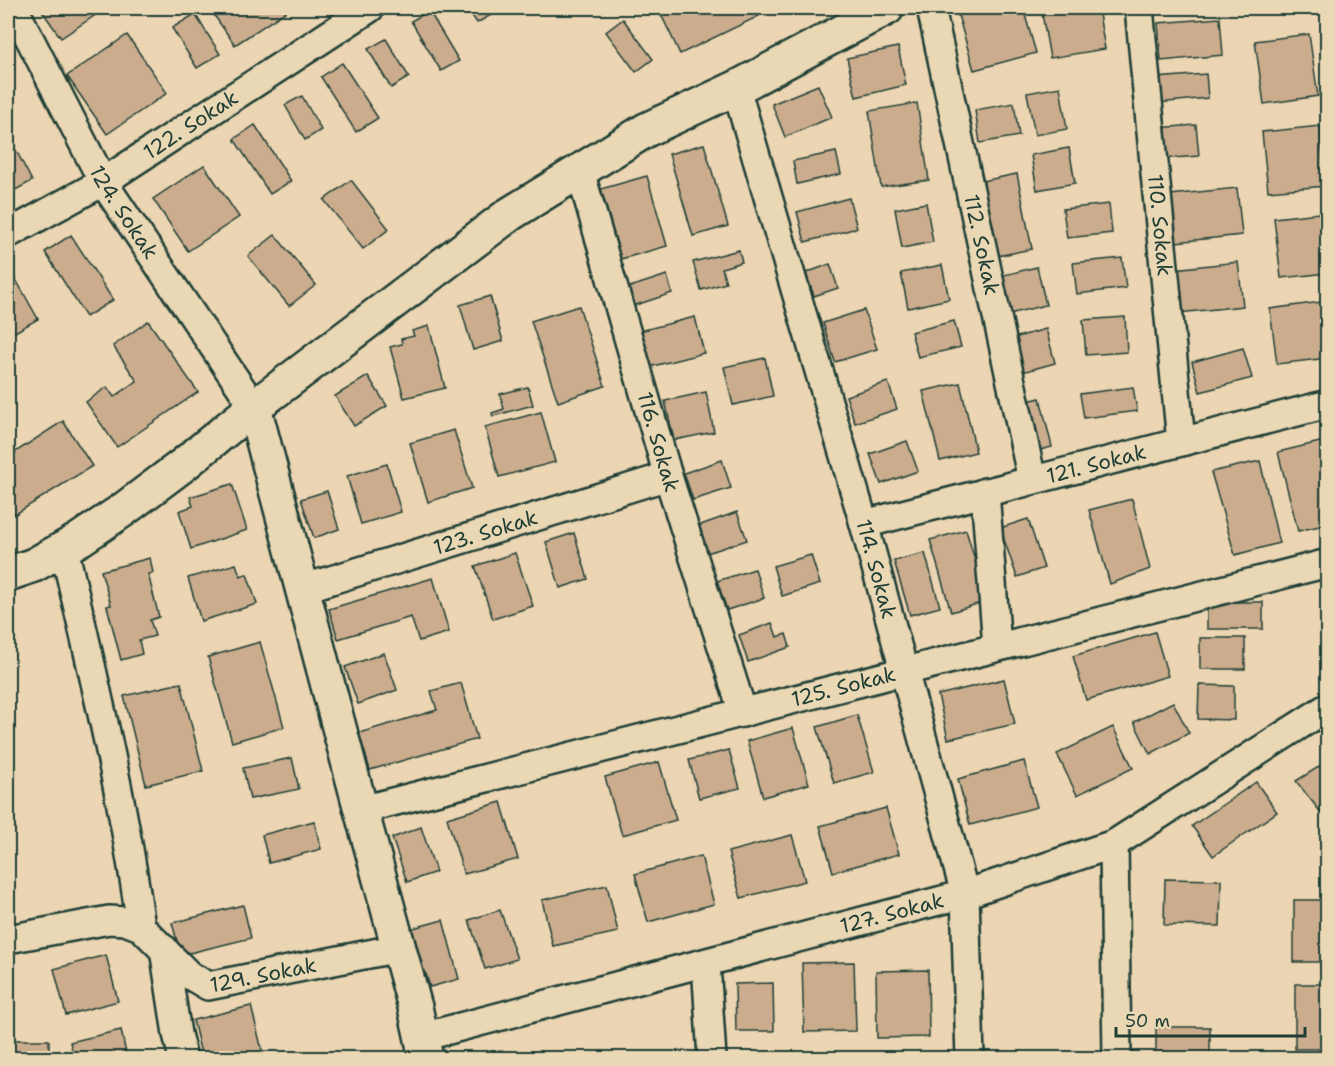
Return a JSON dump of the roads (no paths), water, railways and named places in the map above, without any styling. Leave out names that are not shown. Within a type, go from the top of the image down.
[{"type":"main road","points":[[8,574],[34,565],[123,510],[254,407],[510,214],[646,130],[736,88],[887,8]]},
{"type":"main road","points":[[254,407],[424,1048]]},
{"type":"street","name":"124. Sokak","points":[[14,8],[103,182],[254,407]]},
{"type":"street","name":"122. Sokak","points":[[8,234],[103,182],[370,8]]},
{"type":"street","name":"112. Sokak","points":[[931,8],[1032,480]]},
{"type":"street","name":"110. Sokak","points":[[1140,8],[1180,442]]},
{"type":"street","name":"114. Sokak","points":[[736,88],[864,524],[965,894],[970,1059]]},
{"type":"street","name":"116. Sokak","points":[[580,171],[668,476],[743,713]]},
{"type":"street","name":"121. Sokak","points":[[864,524],[1328,404]]},
{"type":"street","name":"123. Sokak","points":[[302,589],[668,476]]},
{"type":"street","points":[[985,492],[997,648]]},
{"type":"street","points":[[8,939],[109,920],[125,921],[141,927],[132,859],[115,768],[64,548]]},
{"type":"street","name":"125. Sokak","points":[[361,810],[1328,563]]},
{"type":"street","name":"127. Sokak","points":[[424,1048],[706,963],[965,894],[1114,844],[1328,707]]},
{"type":"street","points":[[1114,844],[1117,1059]]},
{"type":"street","name":"129. Sokak","points":[[141,927],[189,975],[207,986],[399,948]]},
{"type":"street","points":[[164,949],[183,1059]]},
{"type":"street","points":[[706,963],[712,1059]]}]
